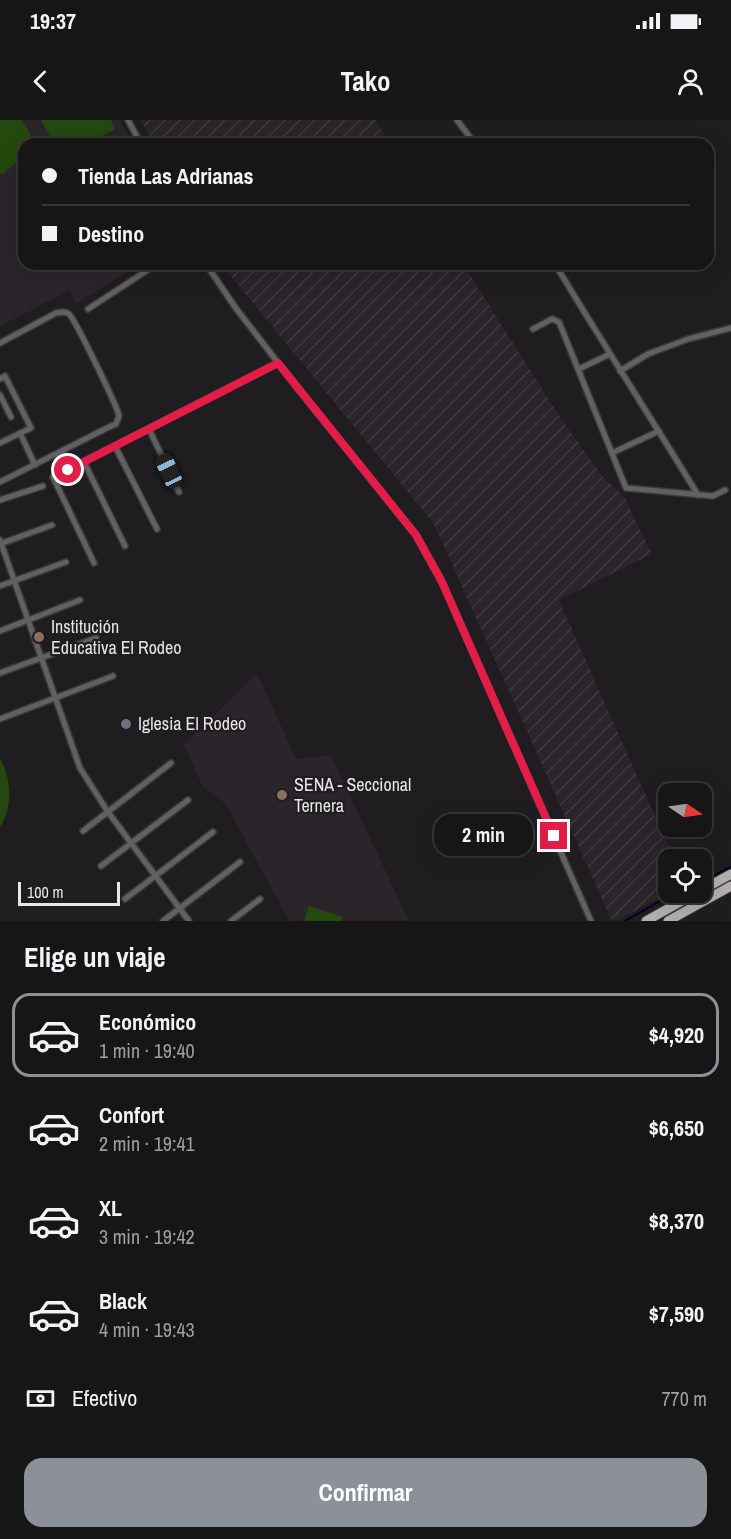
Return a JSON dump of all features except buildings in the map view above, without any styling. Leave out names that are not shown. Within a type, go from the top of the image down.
[{"type":"highway","points":[[712,884],[731,874]]},
{"type":"highway","points":[[668,921],[731,886]]},
{"type":"highway","points":[[646,921],[678,903]]},
{"type":"street","points":[[128,120],[138,138]]},
{"type":"street","points":[[457,120],[470,138]]},
{"type":"street","points":[[88,309],[148,270]]},
{"type":"street","points":[[210,270],[278,363],[416,535],[442,582],[591,921]]},
{"type":"street","points":[[559,270],[698,495]]},
{"type":"street","points":[[0,343],[56,313],[66,312],[81,335],[119,413],[116,424],[0,482]]},
{"type":"street","points":[[532,329],[552,319],[559,322],[626,488],[713,496],[725,490]]},
{"type":"street","points":[[620,371],[648,354],[688,339],[731,328]]},
{"type":"street","points":[[579,369],[610,354]]},
{"type":"street","points":[[93,563],[52,477],[278,363]]},
{"type":"street","points":[[0,379],[5,376],[31,428],[0,443]]},
{"type":"street","points":[[1,399],[11,417]]},
{"type":"street","points":[[149,429],[179,492]]},
{"type":"street","points":[[612,453],[659,431]]},
{"type":"street","points":[[20,434],[35,465]]},
{"type":"street","points":[[115,446],[158,530]]},
{"type":"street","points":[[84,462],[125,546]]},
{"type":"street","points":[[0,500],[43,486]]},
{"type":"street","points":[[51,525],[0,543],[54,699],[80,768],[108,812],[189,921]]},
{"type":"street","points":[[0,586],[66,562]]},
{"type":"street","points":[[0,631],[80,600]]},
{"type":"street","points":[[0,673],[96,638]]},
{"type":"street","points":[[0,719],[112,676]]},
{"type":"street","points":[[83,831],[171,763]]},
{"type":"street","points":[[101,866],[188,800]]},
{"type":"street","points":[[126,898],[213,832]]},
{"type":"street","points":[[162,921],[240,862]]},
{"type":"street","points":[[231,921],[260,899]]},
{"type":"shaded area","points":[[0,120],[120,120],[130,138],[18,138],[18,270],[130,270],[76,304],[69,291],[0,326]]},
{"type":"shaded area","points":[[141,120],[375,120],[386,138],[151,138]]},
{"type":"shaded area","points":[[226,270],[467,270],[552,405],[601,475],[625,498],[652,554],[559,600],[658,823],[658,837],[664,837],[670,849],[658,849],[658,898],[617,921],[612,921],[434,524]]},
{"type":"shaded area","name":"SENA - Seccional Ternera","points":[[257,673],[296,759],[331,755],[409,921],[289,921],[226,804],[203,787],[184,745]]},
{"type":"green space","points":[[0,120],[22,120],[32,138],[18,138],[18,160],[2,175],[0,173]]},
{"type":"green space","points":[[41,120],[111,120],[115,129],[98,138],[51,138]]},
{"type":"green space","points":[[0,759],[9,784],[9,802],[0,827]]},
{"type":"green space","points":[[309,906],[343,917],[341,921],[304,921]]},
{"type":"waterway","points":[[712,876],[731,867]]},
{"type":"waterway","points":[[625,921],[658,902]]},
{"type":"place","name":"Institución Educativa El Rodeo","points":[[39,637]]},
{"type":"place","name":"Iglesia El Rodeo","points":[[126,724]]},
{"type":"place","name":"SENA - Seccional Ternera","points":[[282,795]]},
{"type":"route","points":[[68,470],[278,363],[416,535],[442,582],[554,836]]}]
